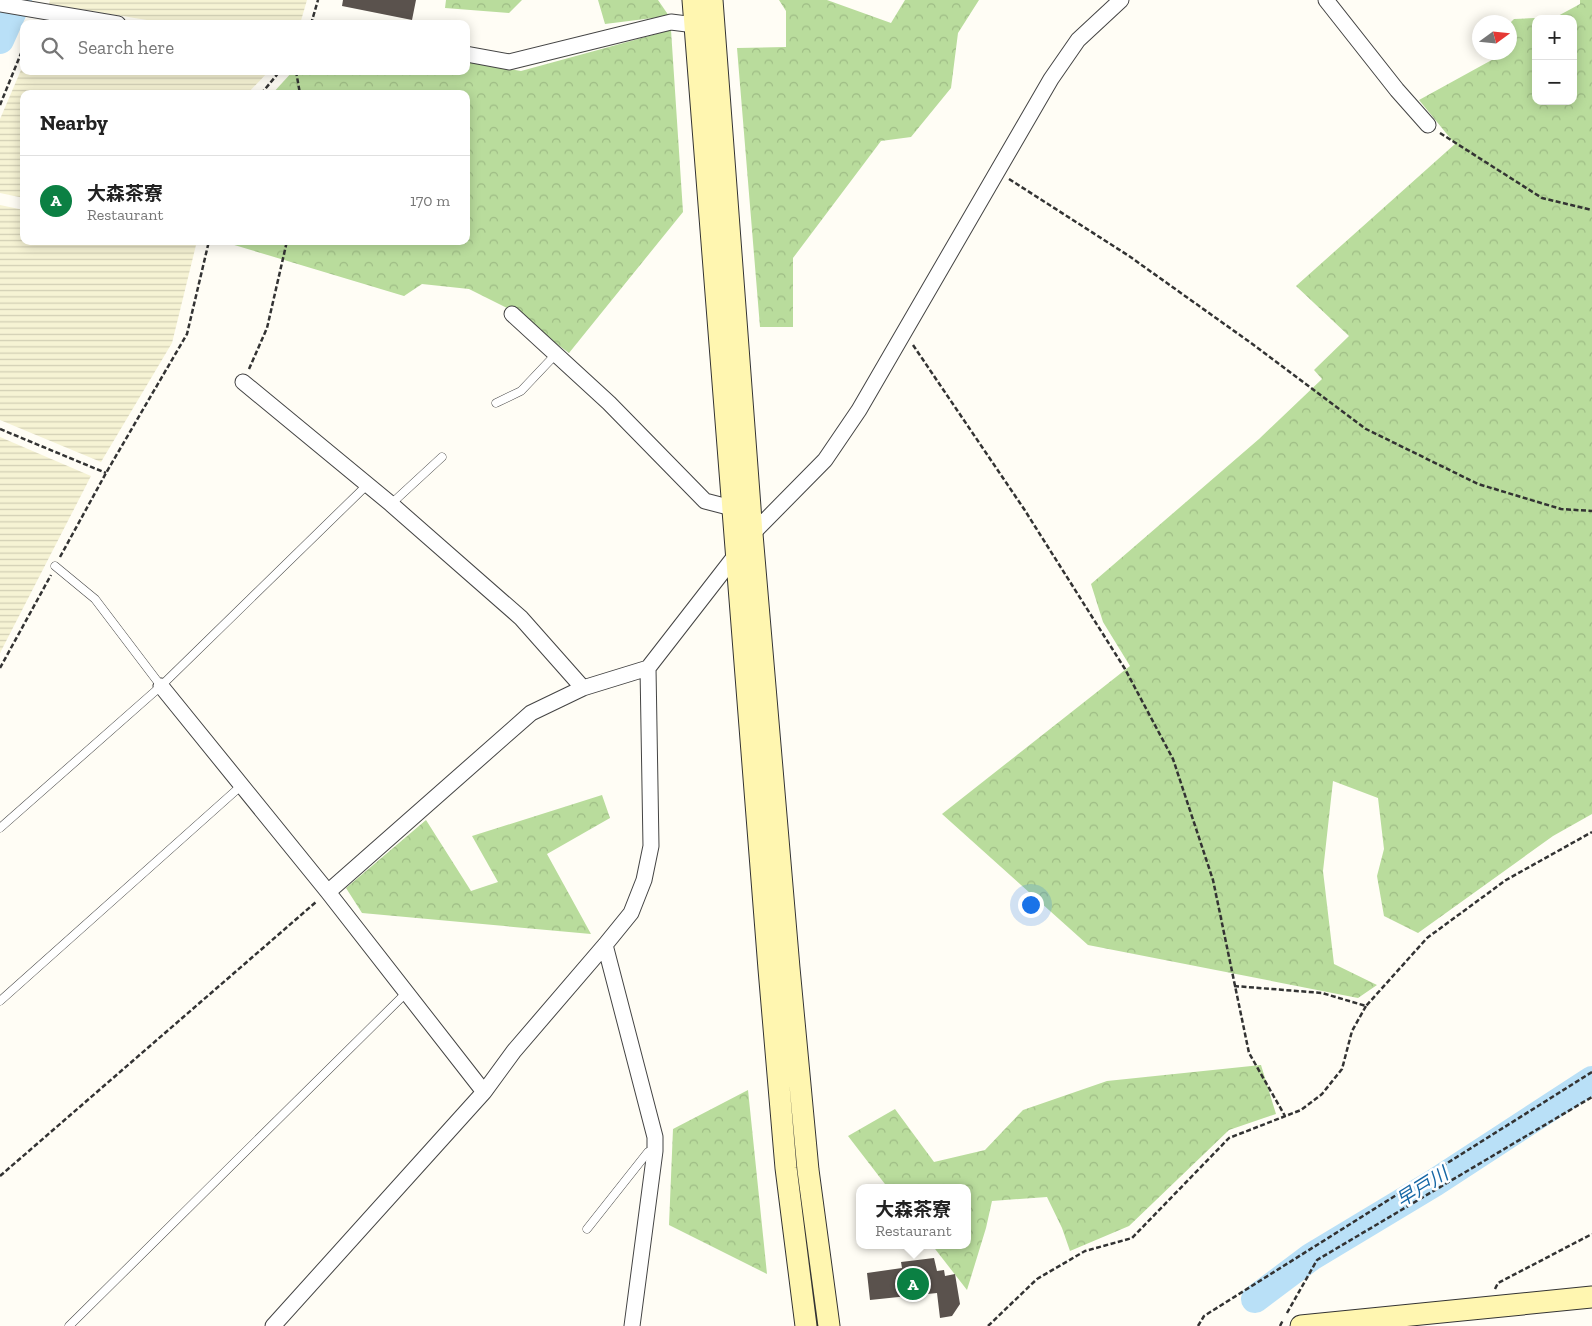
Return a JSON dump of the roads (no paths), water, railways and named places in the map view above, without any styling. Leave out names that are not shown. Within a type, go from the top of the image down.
[{"type":"street","points":[[693,0],[786,1168],[806,1326]]},
{"type":"street","points":[[712,0],[752,534],[788,958],[806,1150],[829,1326]]},
{"type":"street","points":[[328,892],[531,714],[583,688],[648,668],[752,534],[825,460],[859,410],[1052,79],[1078,40],[1121,0]]},
{"type":"street","points":[[1326,0],[1397,90],[1428,125]]},
{"type":"street","points":[[0,4],[97,20]]},
{"type":"street","points":[[470,55],[509,62],[671,22],[695,25],[715,33]]},
{"type":"street","points":[[512,314],[609,403],[706,501],[732,508]]},
{"type":"street","points":[[243,382],[391,504],[521,618],[583,688]]},
{"type":"street","points":[[273,1326],[484,1092],[514,1051],[605,946],[631,913],[644,880],[652,846],[648,668]]},
{"type":"street","points":[[161,686],[328,892],[484,1092]]},
{"type":"street","points":[[605,946],[655,1137],[655,1151],[632,1326]]},
{"type":"street","points":[[1301,1326],[1592,1297]]},
{"type":"lane","points":[[496,403],[521,392],[556,354]]},
{"type":"lane","points":[[391,504],[442,457]]},
{"type":"lane","points":[[0,828],[161,686],[368,485]]},
{"type":"lane","points":[[55,566],[95,599],[161,686]]},
{"type":"lane","points":[[0,1001],[242,785]]},
{"type":"lane","points":[[69,1326],[407,992]]},
{"type":"lane","points":[[587,1229],[648,1152],[655,1151]]},
{"type":"waterway","points":[[0,40],[18,0]]},
{"type":"waterway","name":"早戸川","points":[[1255,1299],[1311,1257],[1434,1183],[1592,1080]]},
{"type":"place","name":"大森茶寮","points":[[913,1284]]}]
